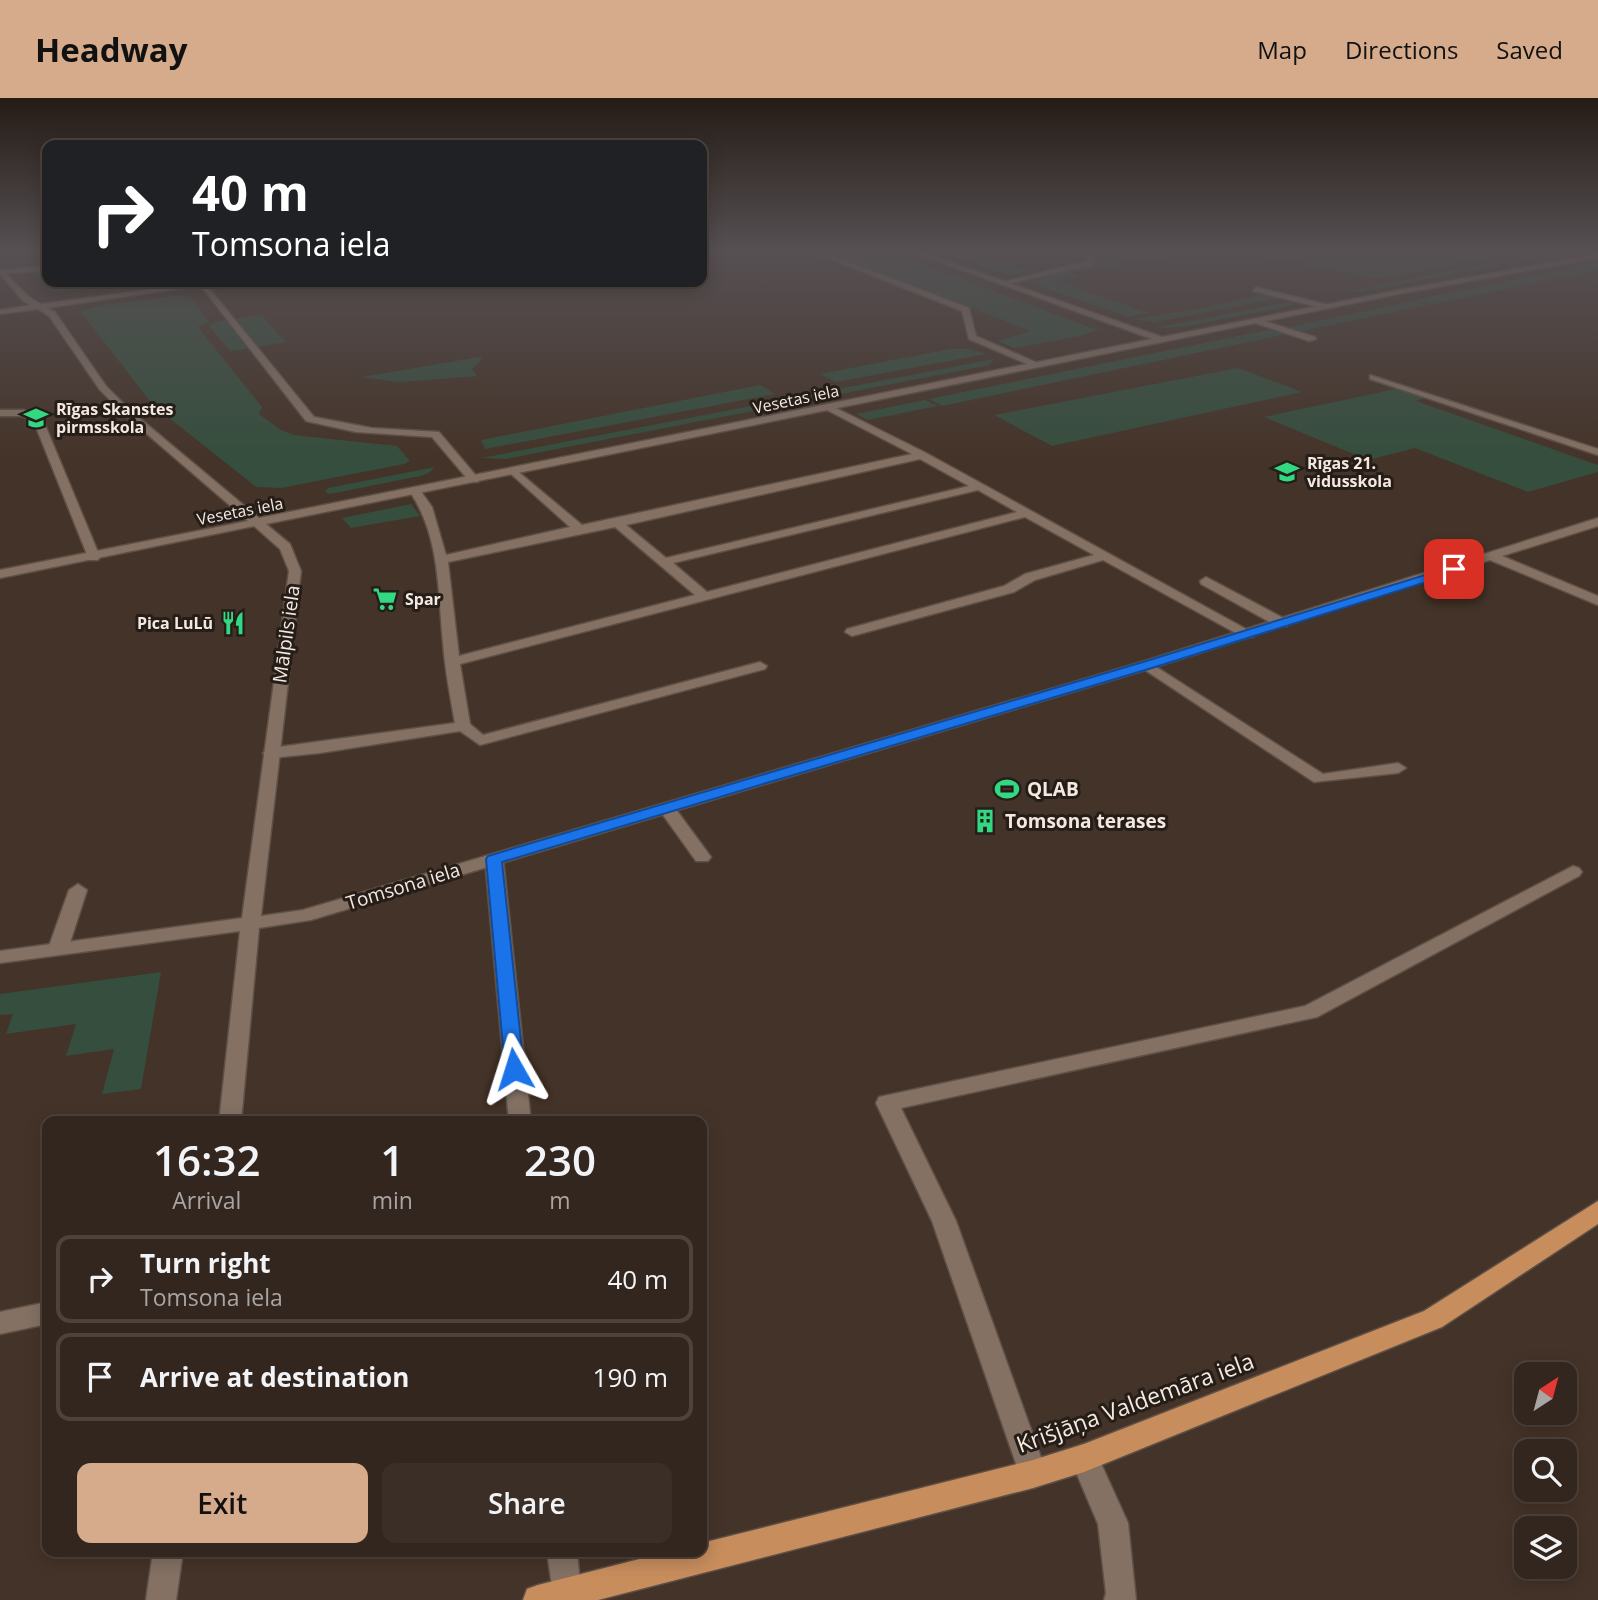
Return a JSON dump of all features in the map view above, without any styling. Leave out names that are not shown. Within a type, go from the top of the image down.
[{"type":"main road","name":"Krišjāņa Valdemāra iela","points":[[552,1597],[1032,1474],[1084,1458],[1433,1319],[1598,1211]]},
{"type":"street","name":"Mālpils iela","points":[[57,321],[103,388],[128,413],[286,547],[295,571],[271,752],[231,1116]]},
{"type":"street","points":[[231,321],[310,419],[325,424],[435,435],[474,480]]},
{"type":"street","points":[[968,321],[972,337],[1035,364]]},
{"type":"street","points":[[1109,321],[1162,340]]},
{"type":"street","points":[[1258,321],[1312,339]]},
{"type":"street","name":"Vesetas iela","points":[[0,574],[1258,321]]},
{"type":"street","points":[[1373,377],[1598,452]]},
{"type":"street","points":[[830,408],[922,455],[1103,556],[1134,569],[1248,634]]},
{"type":"street","points":[[0,413],[24,413],[38,419],[94,557]]},
{"type":"street","points":[[440,560],[922,455]]},
{"type":"street","points":[[515,472],[579,529]]},
{"type":"street","points":[[663,562],[978,487]]},
{"type":"street","points":[[416,492],[424,499],[432,519],[463,726],[480,740],[760,666]]},
{"type":"street","points":[[452,662],[1026,513]]},
{"type":"street","points":[[617,523],[706,597]]},
{"type":"street","name":"Tomsona iela","points":[[0,957],[304,916],[1147,665],[1598,523]]},
{"type":"street","points":[[852,632],[1009,589],[1030,577],[1103,556]]},
{"type":"street","points":[[1493,557],[1598,601]]},
{"type":"street","points":[[1206,581],[1282,623]]},
{"type":"street","points":[[1147,665],[1320,779],[1398,768]]},
{"type":"street","points":[[271,752],[320,748],[463,726]]},
{"type":"street","points":[[666,808],[702,857]]},
{"type":"street","points":[[494,859],[519,1116]]},
{"type":"street","points":[[1032,1474],[944,1221],[887,1103],[1310,1012],[1573,872]]},
{"type":"street","points":[[58,950],[78,890]]},
{"type":"street","points":[[0,1323],[42,1314]]},
{"type":"street","points":[[1084,1458],[1113,1523],[1122,1596],[1119,1600]]},
{"type":"street","points":[[161,1600],[166,1557]]},
{"type":"street","points":[[552,1597],[561,1557]]},
{"type":"green space","points":[[88,321],[208,321],[198,327],[262,407],[259,414],[281,430],[294,435],[397,446],[410,461],[281,488],[256,487],[153,405]]},
{"type":"green space","points":[[219,321],[267,321],[286,342],[230,351],[209,326]]},
{"type":"green space","points":[[1005,321],[1073,321],[1097,330],[1085,335],[1014,348],[998,341],[1031,331]]},
{"type":"green space","points":[[1190,321],[1213,321],[1183,327],[1155,328]]},
{"type":"green space","points":[[1317,321],[1350,321],[1302,331],[1289,327]]},
{"type":"green space","points":[[1268,330],[1287,334],[942,406],[929,399]]},
{"type":"green space","points":[[950,349],[969,349],[986,354],[836,382],[820,374]]},
{"type":"green space","points":[[479,357],[482,359],[472,369],[477,376],[398,382],[362,377]]},
{"type":"green space","points":[[994,359],[989,365],[506,459],[481,458]]},
{"type":"green space","points":[[1238,368],[1302,392],[1052,446],[994,415]]},
{"type":"green space","points":[[760,385],[775,394],[485,449],[481,440]]},
{"type":"green space","points":[[1395,389],[1424,398],[1416,401],[1598,465],[1598,472],[1528,492],[1415,448],[1368,460],[1264,417]]},
{"type":"green space","points":[[925,400],[938,406],[868,420],[856,414]]},
{"type":"green space","points":[[435,467],[420,476],[330,494],[325,492],[328,488]]},
{"type":"green space","points":[[411,504],[420,516],[351,528],[342,518]]},
{"type":"green space","points":[[161,972],[141,1089],[102,1094],[114,1049],[66,1056],[76,1024],[6,1034],[13,1014],[0,1015],[0,994]]},
{"type":"place","name":"Rīgas Skanstes pirmsskola","points":[[36,418]]},
{"type":"place","name":"Rīgas 21. vidusskola","points":[[1287,472]]},
{"type":"place","name":"Spar","points":[[385,599]]},
{"type":"place","name":"Pica LuLū","points":[[233,623]]},
{"type":"place","name":"QLAB","points":[[1007,789]]},
{"type":"place","name":"Tomsona terases","points":[[985,821]]},
{"type":"route","points":[[514,1069],[494,859],[807,768],[1454,569]]}]
